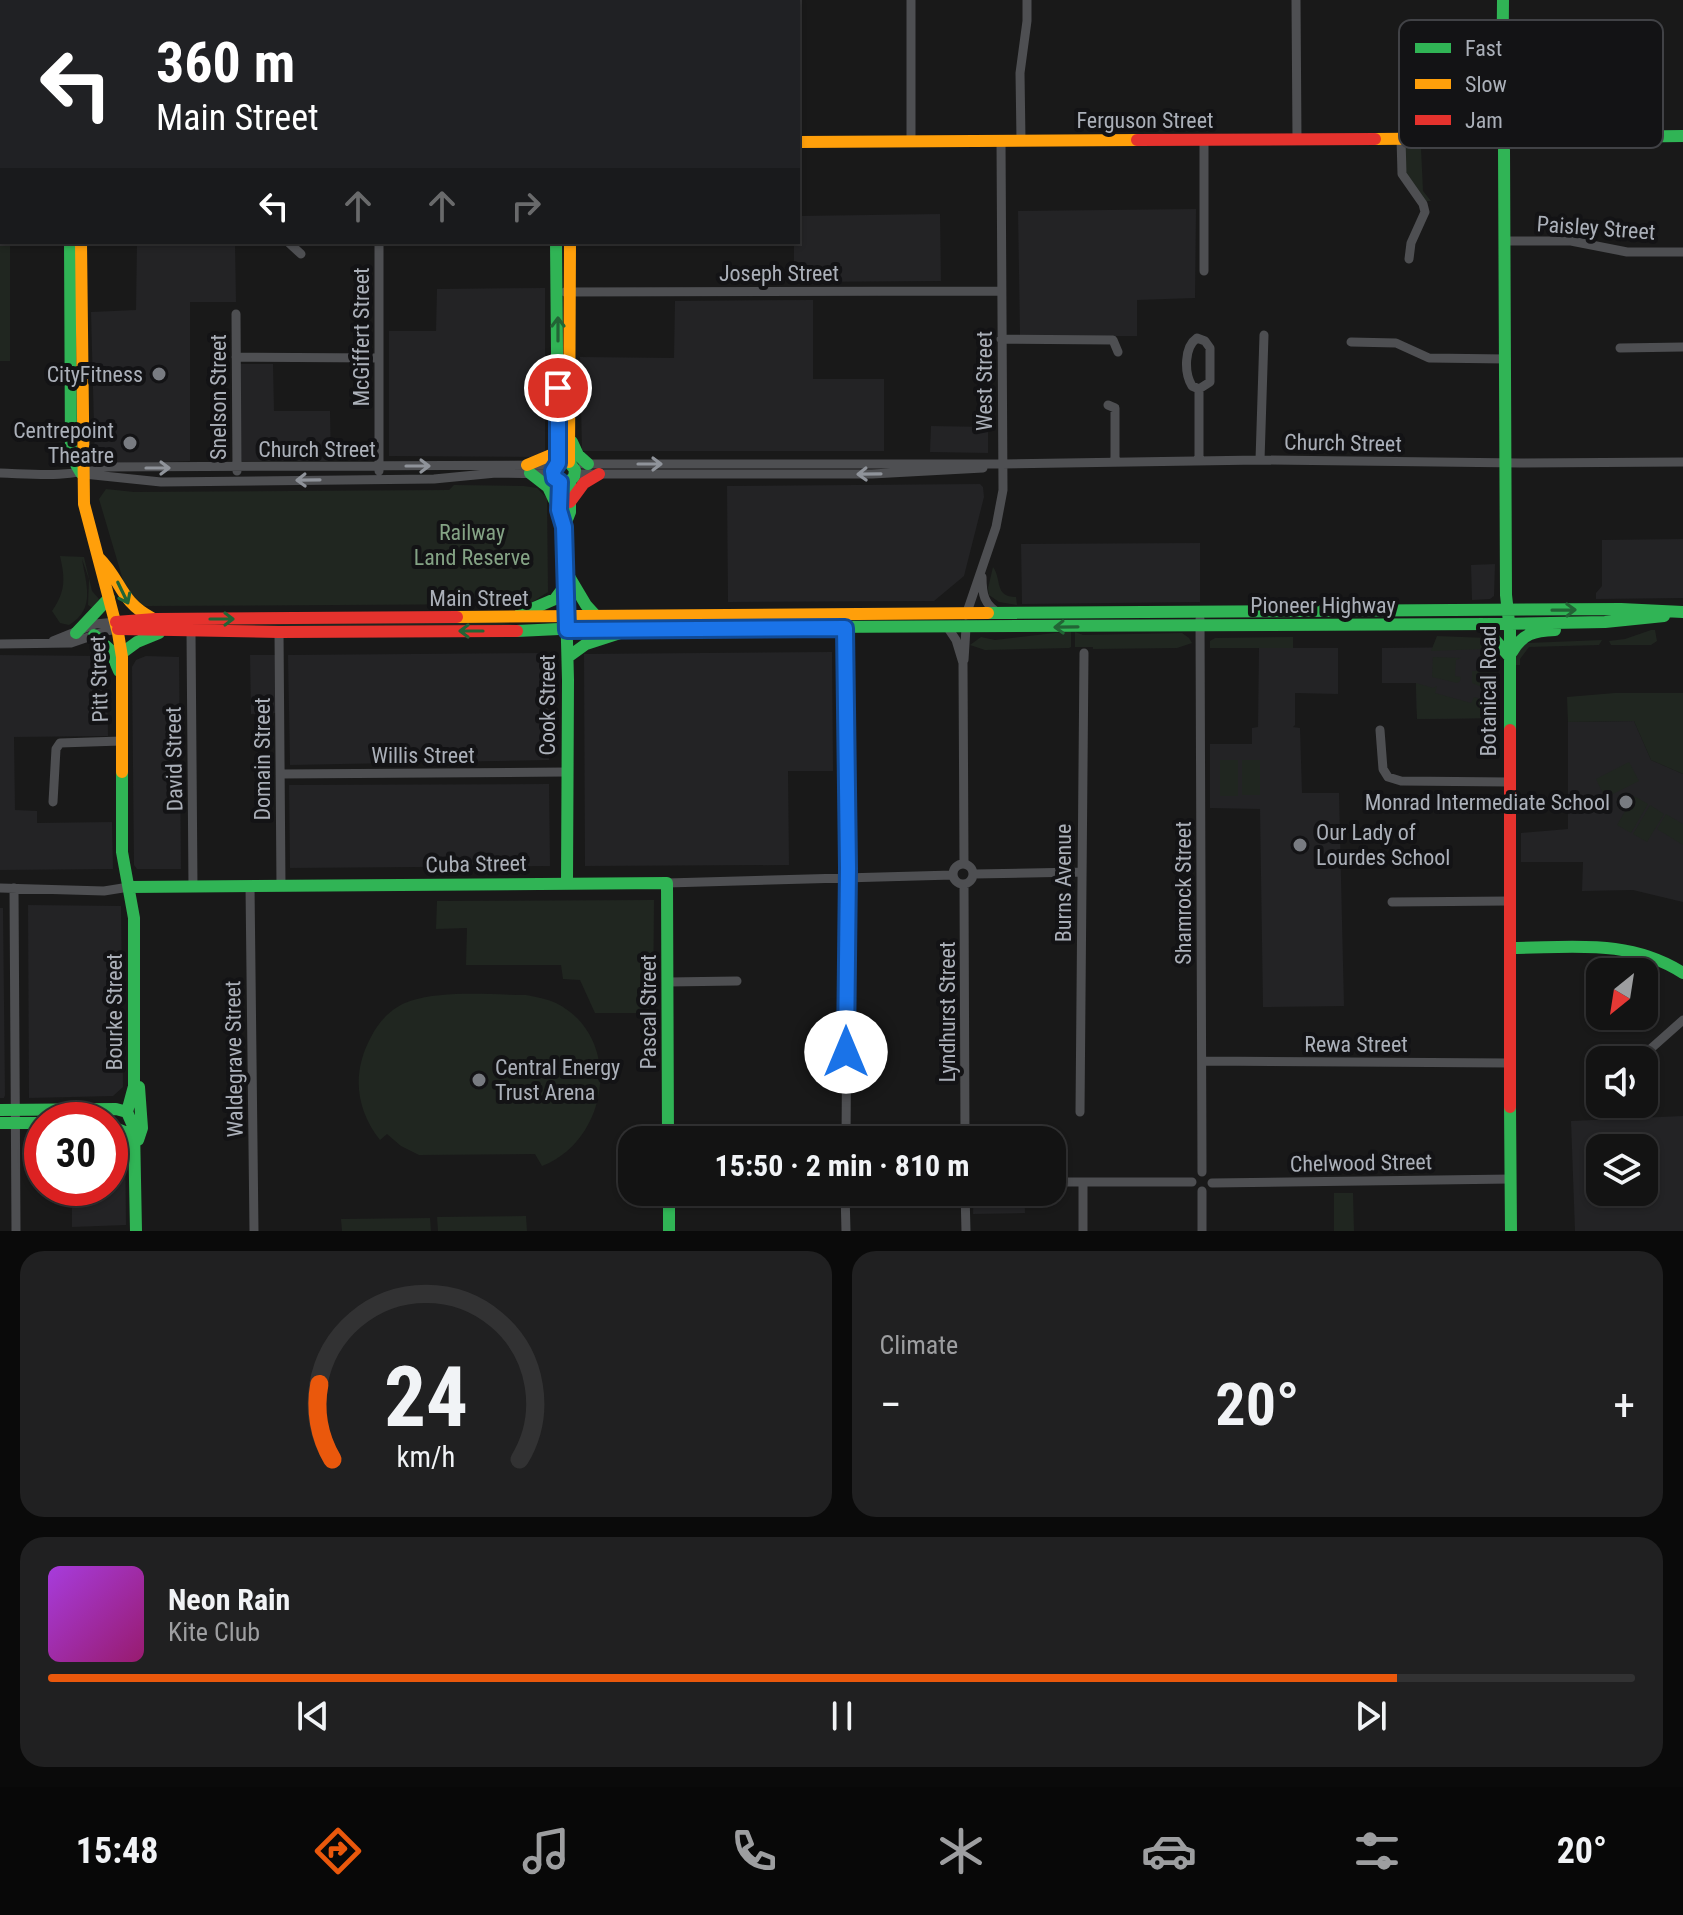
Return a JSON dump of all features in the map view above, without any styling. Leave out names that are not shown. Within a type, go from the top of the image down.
[{"type":"main road","points":[[1503,0],[1503,20]]},
{"type":"main road","points":[[1663,136],[1683,136]]},
{"type":"main road","name":"Ferguson Street","points":[[800,142],[1399,138]]},
{"type":"main road","points":[[1500,148],[1511,148]]},
{"type":"main road","name":"Botanical Road","points":[[1504,150],[1511,1231]]},
{"type":"main road","name":"Pitt Street","points":[[70,244],[85,456],[81,473],[122,653],[122,852],[129,887]]},
{"type":"main road","name":"Pitt Street","points":[[76,329],[81,244]]},
{"type":"main road","name":"Cook Street","points":[[556,244],[564,292]]},
{"type":"main road","name":"Cook Street","points":[[567,883],[568,657],[564,527],[570,512],[564,506],[563,469],[564,292],[570,244]]},
{"type":"main road","name":"Cook Street","points":[[563,469],[569,432],[564,410]]},
{"type":"main road","points":[[569,432],[578,455],[588,464]]},
{"type":"main road","points":[[528,469],[563,469]]},
{"type":"main road","points":[[528,469],[564,506],[584,483],[599,474]]},
{"type":"main road","points":[[98,557],[114,574],[125,602],[155,619]]},
{"type":"main road","points":[[564,568],[576,581],[586,608],[596,616]]},
{"type":"main road","points":[[514,616],[555,599],[564,587]]},
{"type":"main road","points":[[76,633],[80,624],[109,598]]},
{"type":"main road","name":"Pioneer Highway","points":[[1200,619],[1481,624],[1508,616],[1621,609],[1681,612]]},
{"type":"main road","name":"Pioneer Highway","points":[[966,621],[1003,615],[1095,620],[1508,616],[1641,620],[1681,612]]},
{"type":"main road","name":"Main Street","points":[[117,625],[155,619],[514,616],[631,630],[948,628],[966,621]]},
{"type":"main road","name":"Main Street","points":[[117,625],[191,631],[279,632],[566,623],[596,616],[890,616],[966,621]]},
{"type":"main road","name":"Pioneer Highway","points":[[966,621],[1021,623],[1037,627],[1095,620]]},
{"type":"main road","points":[[1481,624],[1509,656],[1519,638],[1536,630],[1609,628],[1641,620]]},
{"type":"main road","points":[[122,653],[137,642],[169,629]]},
{"type":"main road","points":[[568,657],[588,641],[631,630]]},
{"type":"main road","points":[[94,635],[110,650],[122,677]]},
{"type":"main road","name":"Cuba Street","points":[[129,887],[667,883]]},
{"type":"main road","name":"Pascal Street","points":[[667,883],[668,1126]]},
{"type":"main road","name":"Bourke Street","points":[[128,1110],[133,1097],[134,1072],[134,918],[129,887]]},
{"type":"main road","points":[[1510,948],[1627,949],[1656,957],[1683,973]]},
{"type":"main road","points":[[134,1072],[141,1094],[142,1117],[135,1155]]},
{"type":"main road","points":[[0,1110],[24,1118]]},
{"type":"main road","name":"Bourke Street","points":[[128,1114],[134,1128],[136,1231]]},
{"type":"main road","points":[[0,1123],[24,1115]]},
{"type":"main road","points":[[128,1139],[135,1155]]},
{"type":"main road","points":[[669,1206],[669,1231]]},
{"type":"street","points":[[911,0],[911,142]]},
{"type":"street","points":[[1021,140],[1020,73],[1027,0]]},
{"type":"street","points":[[1296,0],[1297,139]]},
{"type":"street","points":[[1204,139],[1204,271]]},
{"type":"street","name":"West Street","points":[[966,621],[968,603],[983,573],[996,527],[1003,490],[1001,140]]},
{"type":"street","points":[[1401,148],[1402,174],[1423,204],[1425,212],[1411,243],[1409,259]]},
{"type":"street","name":"Paisley Street","points":[[1506,241],[1571,241],[1627,252],[1683,252]]},
{"type":"street","points":[[290,244],[301,254]]},
{"type":"street","name":"McGiffert Street","points":[[379,244],[379,479]]},
{"type":"street","name":"Joseph Street","points":[[564,292],[1001,291]]},
{"type":"street","name":"Snelson Street","points":[[236,314],[237,480]]},
{"type":"street","points":[[1260,460],[1264,335]]},
{"type":"street","points":[[1197,338],[1205,341],[1210,348],[1210,382],[1199,389],[1192,386],[1188,376],[1188,349],[1192,340],[1197,338]]},
{"type":"street","points":[[1001,339],[1113,340],[1118,352]]},
{"type":"street","points":[[1351,342],[1396,343],[1429,358],[1506,359]]},
{"type":"street","points":[[1620,348],[1683,347]]},
{"type":"street","points":[[236,357],[379,358]]},
{"type":"street","points":[[1199,389],[1199,460]]},
{"type":"street","points":[[1108,405],[1115,408],[1115,461]]},
{"type":"street","name":"Church Street","points":[[563,469],[588,464],[1002,464],[1199,460],[1683,462]]},
{"type":"street","name":"Church Street","points":[[81,473],[100,467],[379,467],[563,469],[599,474],[872,474],[975,470],[1002,464]]},
{"type":"street","name":"Church Street","points":[[0,473],[81,473],[101,478],[158,482],[436,479],[528,469]]},
{"type":"street","points":[[983,573],[984,600],[1003,615]]},
{"type":"street","name":"Shamrock Street","points":[[1200,619],[1202,1172]]},
{"type":"street","points":[[964,864],[963,663],[966,621]]},
{"type":"street","name":"Main Street","points":[[42,644],[95,624],[117,625]]},
{"type":"street","name":"Main Street","points":[[0,644],[71,643],[117,625]]},
{"type":"street","points":[[845,628],[848,877],[846,1126]]},
{"type":"street","points":[[948,628],[956,640],[963,663]]},
{"type":"street","name":"David Street","points":[[191,631],[193,887]]},
{"type":"street","name":"Domain Street","points":[[279,632],[281,886]]},
{"type":"street","name":"Burns Avenue","points":[[1080,1112],[1084,653]]},
{"type":"street","points":[[1380,730],[1383,769],[1388,777],[1401,781],[1509,782]]},
{"type":"street","points":[[53,802],[56,749],[60,743],[121,741]]},
{"type":"street","name":"Willis Street","points":[[280,774],[566,772]]},
{"type":"street","points":[[964,864],[971,867],[974,874],[969,883],[964,884],[957,882],[953,875],[959,865],[964,864]]},
{"type":"street","points":[[974,874],[1081,872]]},
{"type":"street","name":"Cuba Street","points":[[667,883],[756,883],[953,875]]},
{"type":"street","name":"Lyndhurst Street","points":[[964,884],[965,1126]]},
{"type":"street","name":"Waldegrave Street","points":[[250,886],[254,1231]]},
{"type":"street","name":"Cuba Street","points":[[0,888],[104,891],[129,887]]},
{"type":"street","points":[[14,888],[16,1231]]},
{"type":"street","points":[[1392,902],[1509,901]]},
{"type":"street","points":[[668,982],[737,981]]},
{"type":"street","points":[[1654,1046],[1683,1020]]},
{"type":"street","name":"Rewa Street","points":[[1202,1061],[1510,1063]]},
{"type":"street","points":[[1202,1172],[1209,1175],[1212,1183],[1202,1191],[1196,1189],[1192,1182],[1197,1173],[1202,1172]]},
{"type":"street","name":"Chelwood Street","points":[[1212,1183],[1511,1179]]},
{"type":"street","points":[[1066,1182],[1192,1182]]},
{"type":"street","points":[[1083,1182],[1083,1231]]},
{"type":"street","points":[[1202,1191],[1202,1231]]},
{"type":"street","points":[[845,1206],[846,1231]]},
{"type":"street","points":[[965,1206],[966,1231]]},
{"type":"shaded area","points":[[1196,209],[1195,298],[1137,300],[1137,336],[1020,336],[1018,211]]},
{"type":"shaded area","points":[[940,214],[941,281],[794,282],[794,244],[800,244],[800,216]]},
{"type":"shaded area","points":[[137,244],[235,244],[236,302],[190,302],[190,461],[95,464],[91,312],[136,310]]},
{"type":"shaded area","points":[[545,288],[545,457],[389,456],[389,331],[436,331],[437,289]]},
{"type":"shaded area","points":[[813,300],[813,379],[884,379],[884,451],[582,451],[580,357],[674,358],[675,301]]},
{"type":"shaded area","points":[[240,364],[273,364],[274,411],[330,411],[331,461],[240,461]]},
{"type":"shaded area","points":[[931,426],[988,427],[988,453],[930,452]]},
{"type":"shaded area","points":[[980,484],[984,497],[964,576],[934,601],[728,602],[727,486]]},
{"type":"shaded area","points":[[1683,539],[1683,598],[1596,599],[1596,593],[1602,586],[1602,540]]},
{"type":"shaded area","points":[[1200,543],[1200,602],[1022,604],[1021,544]]},
{"type":"shaded area","points":[[1495,564],[1494,596],[1472,600],[1471,565]]},
{"type":"shaded area","name":"Our Lady of Lourdes School","points":[[1259,648],[1338,648],[1338,694],[1295,693],[1293,727],[1300,728],[1302,793],[1339,793],[1344,1006],[1263,1007],[1260,809],[1210,808],[1210,744],[1252,744],[1252,728],[1258,727]]},
{"type":"shaded area","points":[[1382,648],[1489,648],[1495,662],[1496,718],[1417,719],[1416,683],[1382,683]]},
{"type":"shaded area","points":[[832,652],[833,771],[788,771],[789,865],[585,866],[584,654]]},
{"type":"shaded area","points":[[548,653],[549,760],[290,765],[288,655]]},
{"type":"shaded area","points":[[0,655],[100,656],[107,669],[108,736],[14,737],[15,810],[37,811],[37,823],[112,822],[113,869],[0,870]]},
{"type":"shaded area","points":[[250,655],[275,655],[276,713],[251,714]]},
{"type":"shaded area","points":[[146,656],[179,657],[181,869],[137,869],[134,865],[132,667],[136,660]]},
{"type":"shaded area","name":"Monrad Intermediate School","points":[[1634,721],[1651,760],[1683,774],[1683,902],[1633,890],[1582,891],[1583,862],[1521,862],[1521,833],[1568,829],[1568,722]]},
{"type":"shaded area","points":[[549,784],[550,866],[290,868],[289,785]]},
{"type":"shaded area","points":[[28,905],[121,906],[123,1087],[113,1096],[29,1098]]},
{"type":"shaded area","points":[[0,908],[3,908],[4,1098],[0,1098]]},
{"type":"shaded area","points":[[1683,1116],[1683,1231],[1575,1231],[1571,1121]]},
{"type":"shaded area","points":[[72,1206],[126,1206],[126,1225],[72,1227]]},
{"type":"shaded area","points":[[973,1206],[1025,1206],[1025,1213],[973,1214]]},
{"type":"green space","points":[[1405,148],[1421,148],[1423,191],[1431,201],[1424,201],[1406,176]]},
{"type":"green space","points":[[0,244],[10,244],[10,361],[0,361]]},
{"type":"green space","name":"Railway Land Reserve","points":[[454,485],[524,486],[537,488],[547,498],[548,592],[529,604],[144,606],[128,597],[99,499],[106,489],[134,492],[449,490]]},
{"type":"green space","points":[[60,556],[84,557],[92,591],[99,599],[93,608],[88,605],[89,579],[82,559],[87,587],[86,604],[77,619],[69,625],[60,623],[52,611],[63,584]]},
{"type":"green space","points":[[993,567],[1001,591],[1016,597],[1017,605],[999,602],[989,595]]},
{"type":"green space","points":[[496,622],[523,626],[199,627],[178,624]]},
{"type":"green space","points":[[1655,630],[1657,641],[1651,645],[1611,645],[1609,641],[1625,639]]},
{"type":"green space","points":[[1071,632],[1069,648],[985,650],[970,645],[981,637],[995,640]]},
{"type":"green space","points":[[1075,632],[1083,635],[1182,633],[1192,643],[1177,648],[1093,649],[1075,647]]},
{"type":"green space","points":[[1437,636],[1487,638],[1496,659],[1497,693],[1472,683],[1472,671],[1492,670],[1489,653],[1482,649],[1431,651]]},
{"type":"green space","points":[[1293,637],[1293,648],[1210,648],[1210,641],[1215,638]]},
{"type":"green space","points":[[1602,640],[1599,645],[1529,647],[1520,659],[1520,665],[1515,665],[1517,648],[1523,641]]},
{"type":"green space","points":[[1433,657],[1461,658],[1456,660],[1455,676],[1461,677],[1460,681],[1457,683],[1432,677]]},
{"type":"green space","points":[[1416,683],[1433,688],[1437,686],[1435,693],[1471,703],[1474,697],[1497,704],[1497,718],[1417,719]]},
{"type":"green space","points":[[1683,693],[1683,774],[1651,760],[1634,721],[1568,722],[1567,697]]},
{"type":"green space","points":[[1220,760],[1238,760],[1238,796],[1220,796]]},
{"type":"green space","points":[[1242,760],[1260,760],[1260,795],[1242,795]]},
{"type":"green space","points":[[1629,762],[1639,781],[1605,798],[1596,779]]},
{"type":"green space","points":[[1634,796],[1648,804],[1631,833],[1617,825]]},
{"type":"green space","points":[[1650,805],[1664,814],[1647,842],[1633,834]]},
{"type":"green space","points":[[1666,814],[1683,824],[1683,845],[1657,829]]},
{"type":"green space","points":[[654,900],[653,1013],[595,1013],[580,980],[563,979],[561,965],[466,965],[467,928],[436,929],[437,901]]},
{"type":"green space","name":"Central Energy Trust Arena","points":[[438,995],[526,995],[556,1003],[578,1019],[592,1040],[599,1063],[600,1088],[594,1113],[582,1135],[564,1153],[542,1166],[535,1154],[419,1155],[387,1134],[380,1140],[361,1103],[359,1077],[365,1050],[374,1031],[387,1015],[410,1001]]},
{"type":"green space","points":[[1334,1193],[1353,1193],[1354,1231],[1334,1231]]},
{"type":"green space","points":[[526,1216],[527,1231],[438,1231],[437,1217]]},
{"type":"green space","points":[[430,1218],[431,1231],[342,1231],[341,1219]]},
{"type":"traffic: fast","points":[[1503,0],[1503,20]]},
{"type":"traffic: fast","points":[[1663,136],[1683,136]]},
{"type":"traffic: fast","points":[[1504,150],[1506,595],[1510,631],[1510,730]]},
{"type":"traffic: fast","points":[[70,244],[71,456],[81,473]]},
{"type":"traffic: fast","points":[[556,244],[558,463]]},
{"type":"traffic: fast","points":[[572,442],[578,455],[588,464]]},
{"type":"traffic: fast","points":[[560,482],[567,483],[574,477],[575,470],[569,462],[558,463],[553,471],[554,478],[560,482],[559,510],[564,527],[568,680],[567,883]]},
{"type":"traffic: fast","points":[[530,473],[548,487],[556,504]]},
{"type":"traffic: fast","points":[[564,527],[570,512],[570,481]]},
{"type":"traffic: fast","points":[[564,568],[596,616]]},
{"type":"traffic: fast","points":[[520,614],[555,599],[564,587]]},
{"type":"traffic: fast","points":[[76,633],[109,598]]},
{"type":"traffic: fast","points":[[988,613],[1621,609],[1683,612]]},
{"type":"traffic: fast","points":[[517,631],[580,628],[1496,624],[1605,622],[1664,616]]},
{"type":"traffic: fast","points":[[1481,624],[1509,656]]},
{"type":"traffic: fast","points":[[1512,652],[1530,634],[1555,630]]},
{"type":"traffic: fast","points":[[122,653],[137,642],[159,633]]},
{"type":"traffic: fast","points":[[568,657],[586,644],[620,633]]},
{"type":"traffic: fast","points":[[94,635],[110,650],[119,671]]},
{"type":"traffic: fast","points":[[122,772],[122,852],[134,918],[134,1086],[127,1112],[134,1128],[136,1231]]},
{"type":"traffic: fast","points":[[129,887],[667,883],[668,1126]]},
{"type":"traffic: fast","points":[[1510,948],[1599,947],[1620,950],[1641,954],[1683,973]]},
{"type":"traffic: fast","points":[[138,1140],[142,1128],[139,1087]]},
{"type":"traffic: fast","points":[[1510,1107],[1511,1231]]},
{"type":"traffic: fast","points":[[0,1110],[24,1110]]},
{"type":"traffic: fast","points":[[0,1123],[24,1123]]},
{"type":"traffic: fast","points":[[128,1139],[132,1149]]},
{"type":"traffic: fast","points":[[669,1206],[669,1231]]},
{"type":"traffic: slow","points":[[1375,139],[1399,139]]},
{"type":"traffic: slow","points":[[800,142],[1137,140]]},
{"type":"traffic: slow","points":[[81,244],[84,504],[122,657],[122,772]]},
{"type":"traffic: slow","points":[[569,462],[570,244]]},
{"type":"traffic: slow","points":[[527,465],[558,452]]},
{"type":"traffic: slow","points":[[98,557],[133,605],[152,618]]},
{"type":"traffic: slow","points":[[457,617],[988,613]]},
{"type":"traffic: jam","points":[[1137,140],[1375,139]]},
{"type":"traffic: jam","points":[[570,502],[584,483],[599,474]]},
{"type":"traffic: jam","points":[[116,622],[155,619],[457,617]]},
{"type":"traffic: jam","points":[[118,629],[517,631]]},
{"type":"traffic: jam","points":[[1510,730],[1510,1107]]},
{"type":"place","name":"CityFitness","points":[[159,374]]},
{"type":"place","name":"Centrepoint Theatre","points":[[130,443]]},
{"type":"place","name":"Monrad Intermediate School","points":[[1626,802]]},
{"type":"place","name":"Our Lady of Lourdes School","points":[[1300,845]]},
{"type":"place","name":"Central Energy Trust Arena","points":[[479,1080]]},
{"type":"route","points":[[558,388],[558,463],[553,471],[554,478],[560,482],[559,510],[564,527],[567,630],[845,628],[848,868],[846,1052]]}]
